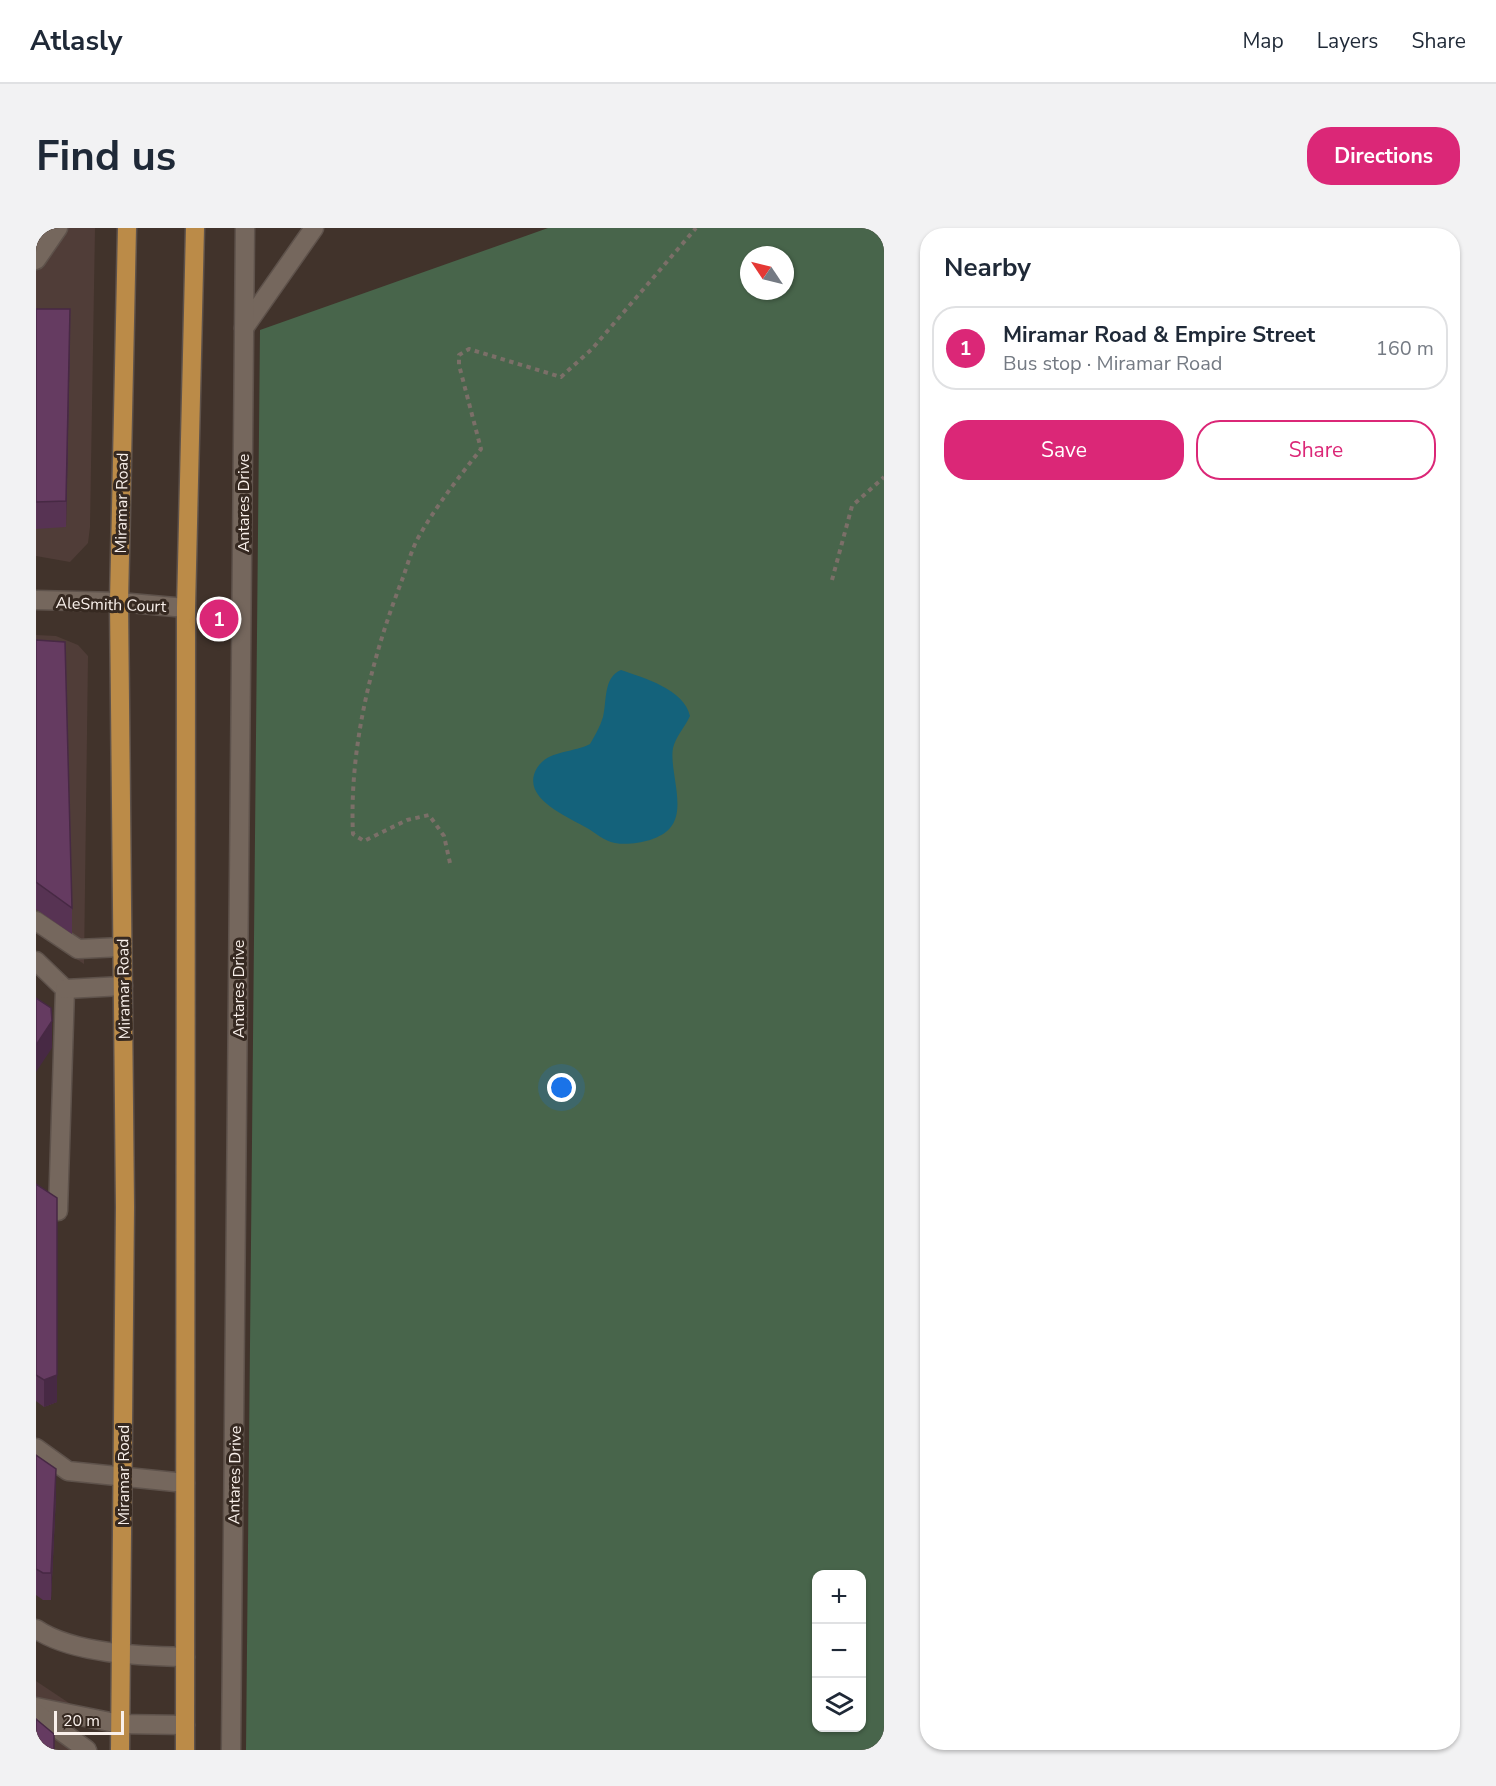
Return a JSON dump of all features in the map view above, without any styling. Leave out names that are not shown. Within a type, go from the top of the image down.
[{"type":"main road","name":"Miramar Road","points":[[120,1750],[123,1478],[123,987],[119,602],[127,228]]},
{"type":"main road","points":[[185,1750],[186,608],[195,228]]},
{"type":"street","points":[[36,260],[58,228]]},
{"type":"street","name":"Antares Drive","points":[[231,1750],[245,228]]},
{"type":"street","points":[[244,328],[314,228]]},
{"type":"street","name":"AleSmith Court","points":[[36,600],[119,602],[186,608]]},
{"type":"street","points":[[36,921],[78,949],[122,947]]},
{"type":"street","points":[[36,961],[65,989],[123,987]]},
{"type":"street","points":[[58,1211],[65,989]]},
{"type":"street","points":[[36,1448],[68,1472],[185,1483]]},
{"type":"street","points":[[36,1629],[48,1637],[122,1655],[185,1657]]},
{"type":"street","points":[[36,1707],[120,1724],[185,1725]]},
{"type":"street","points":[[36,1713],[87,1750]]},
{"type":"path","points":[[450,863],[444,836],[429,815],[407,820],[364,841],[353,834],[351,799],[354,765],[375,661],[395,598],[417,539],[447,493],[481,449],[459,365],[459,355],[469,349],[561,377],[592,349],[696,228]]},
{"type":"path","points":[[832,580],[852,506],[884,477]]},
{"type":"shaded area","points":[[36,228],[95,228],[90,527],[88,543],[70,562],[36,556]]},
{"type":"shaded area","points":[[36,635],[56,636],[78,645],[88,656],[84,964],[36,932]]},
{"type":"shaded area","points":[[36,1681],[75,1707],[75,1750],[36,1750]]},
{"type":"green space","points":[[548,228],[884,228],[884,1750],[246,1750],[260,330]]},
{"type":"water","points":[[621,670],[672,692],[686,707],[690,716],[673,748],[677,800],[675,820],[670,828],[659,836],[644,842],[629,844],[607,841],[548,805],[540,797],[533,779],[537,768],[548,758],[590,744],[603,717],[608,684],[615,673]]},
{"type":"building","points":[[36,309],[70,309],[66,501],[36,502]]},
{"type":"building","points":[[36,640],[65,642],[72,908],[36,882]]},
{"type":"building","points":[[36,998],[51,1008],[52,1021],[36,1045]]},
{"type":"building","points":[[36,1184],[57,1198],[57,1375],[44,1380],[36,1375]]},
{"type":"building","points":[[36,1455],[56,1469],[51,1573],[43,1573],[36,1569]]},
{"type":"building","points":[[36,1719],[54,1734],[54,1750],[36,1750]]},
{"type":"place","name":"Miramar Road & Empire Street","points":[[219,619]]}]
